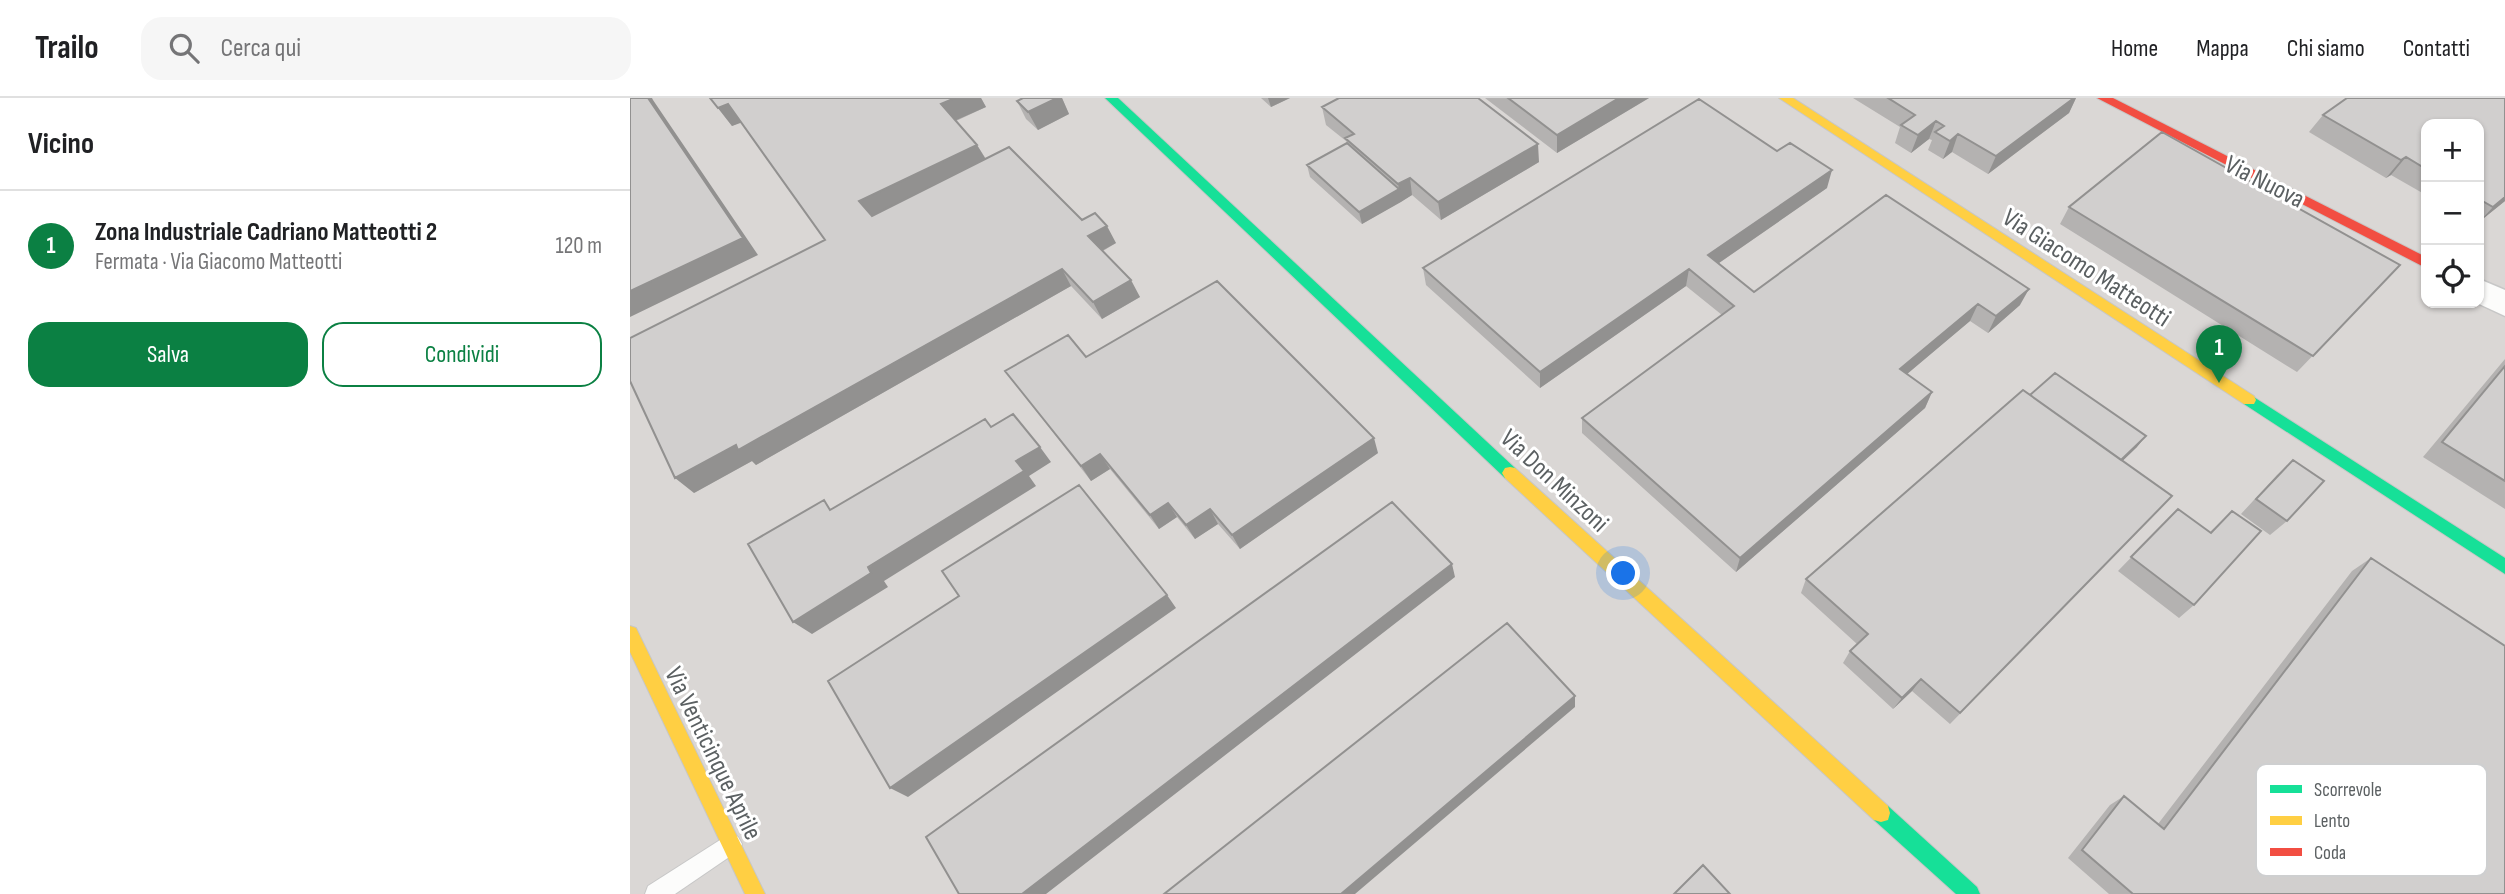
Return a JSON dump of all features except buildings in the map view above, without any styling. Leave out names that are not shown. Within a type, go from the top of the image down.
[{"type":"street","name":"Via Don Minzoni","points":[[1111,98],[1548,508],[1970,894]]},
{"type":"street","name":"Via Giacomo Matteotti","points":[[1785,98],[2505,567]]},
{"type":"street","name":"Via Nuova","points":[[2103,98],[2421,260]]},
{"type":"street","points":[[2484,293],[2505,304]]},
{"type":"street","name":"Via Venticinque Aprile","points":[[631,638],[755,894]]},
{"type":"lane","points":[[656,894],[731,844]]},
{"type":"shaded area","points":[[630,98],[2505,98],[2505,894],[630,894]]},
{"type":"traffic: fast","points":[[1111,98],[1510,473]]},
{"type":"traffic: fast","points":[[2249,400],[2505,567]]},
{"type":"traffic: fast","points":[[1881,813],[1970,894]]},
{"type":"traffic: slow","points":[[1785,98],[2249,400]]},
{"type":"traffic: slow","points":[[1510,473],[1881,813]]},
{"type":"traffic: slow","points":[[630,634],[755,894]]},
{"type":"traffic: jam","points":[[2103,98],[2421,260]]},
{"type":"place","name":"Zona Industriale Cadriano Matteotti 2","points":[[2219,383]]}]
